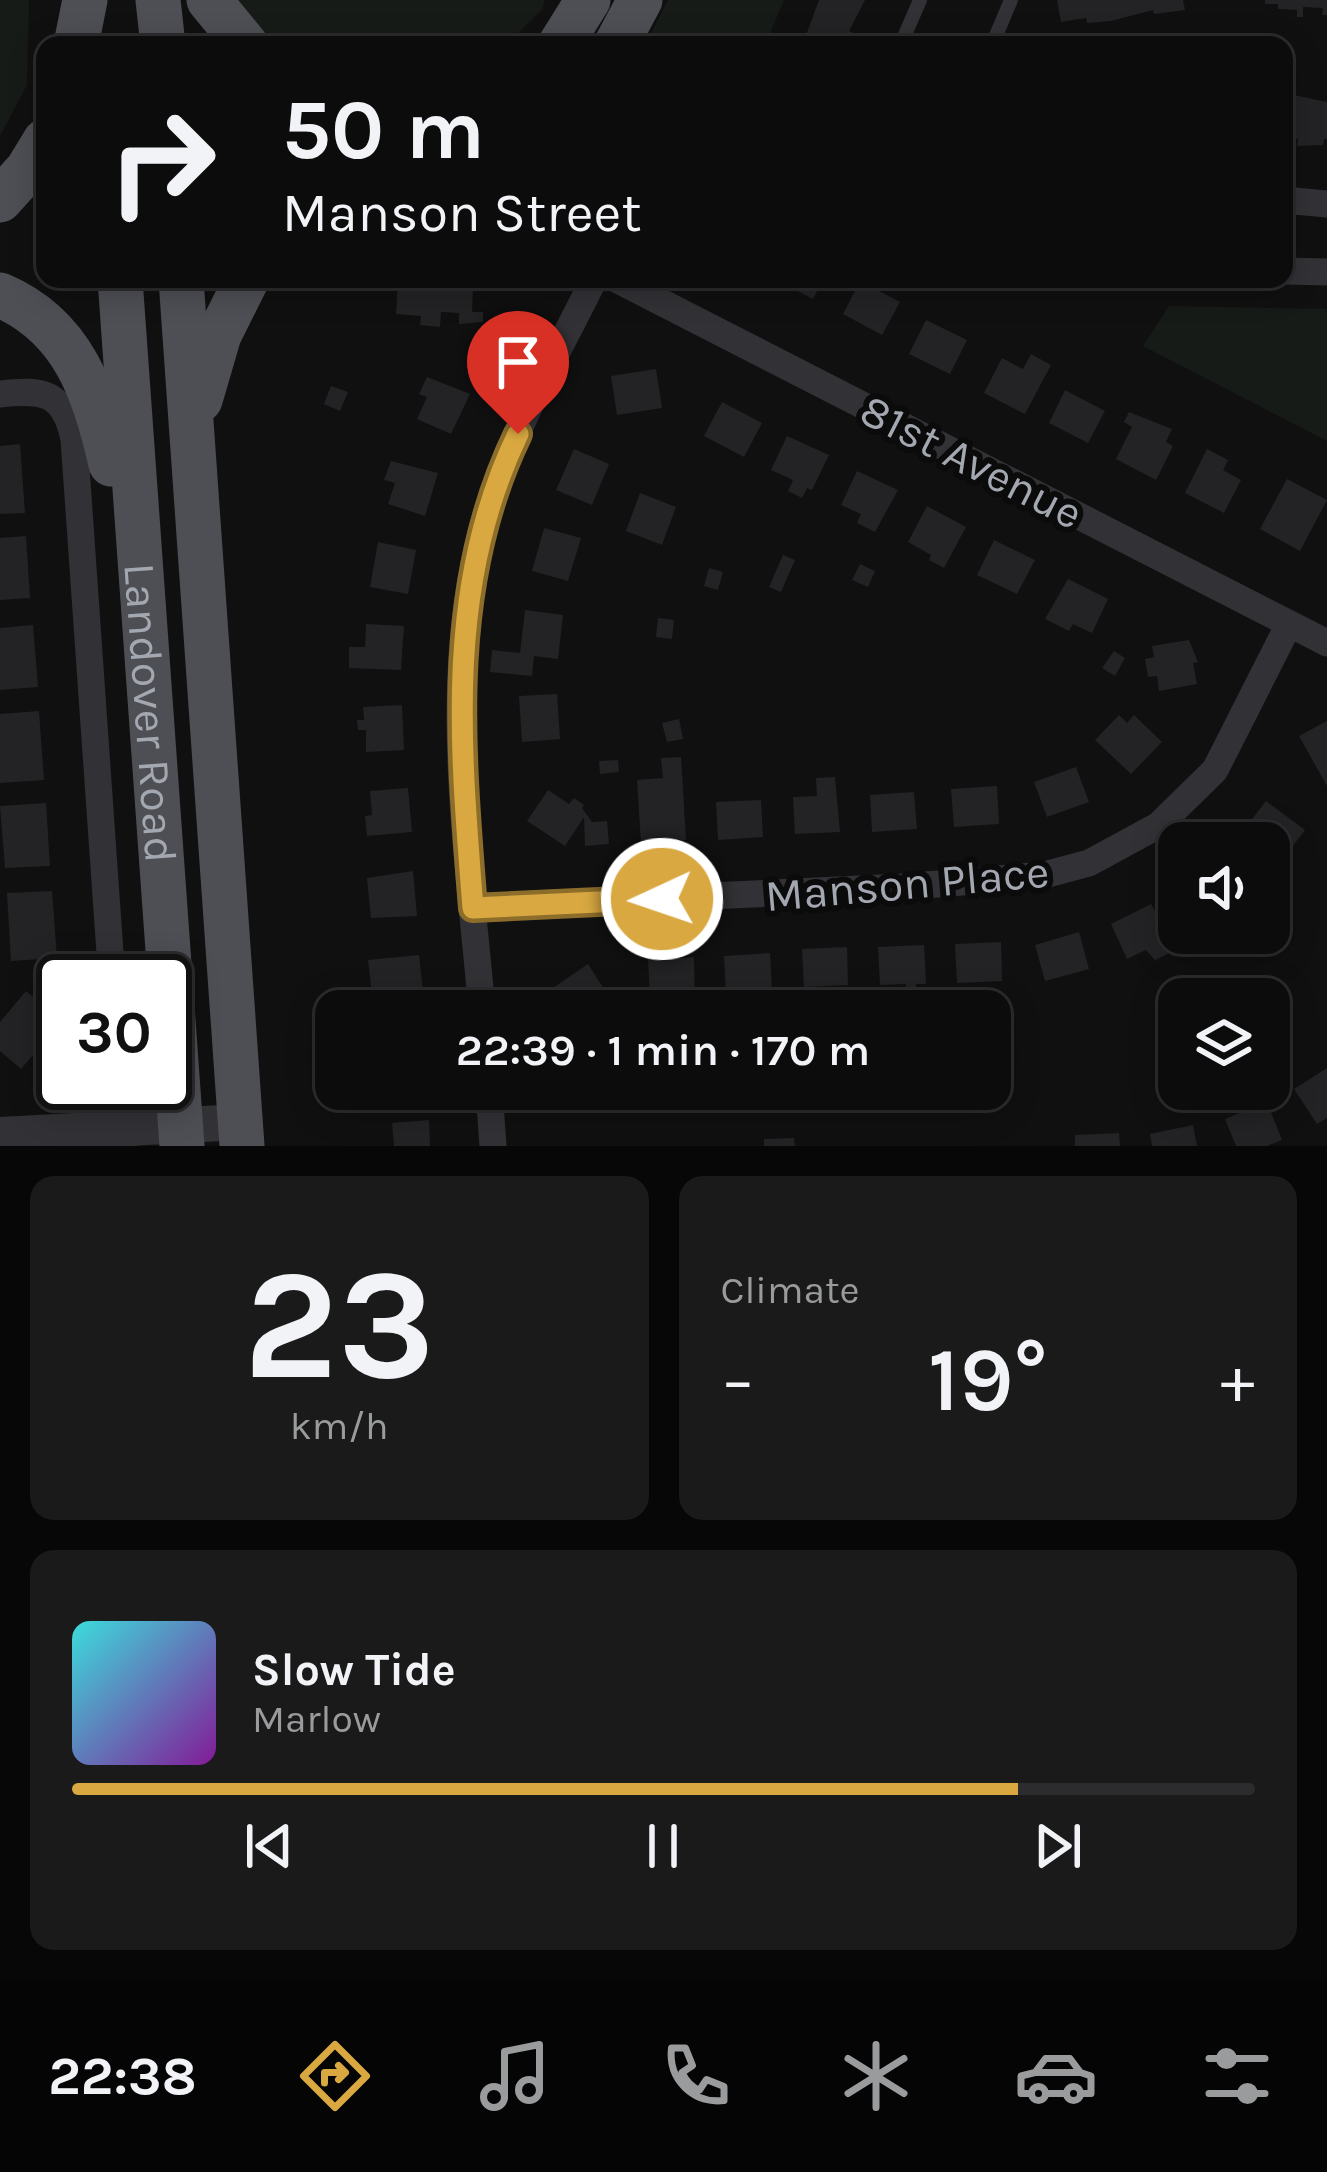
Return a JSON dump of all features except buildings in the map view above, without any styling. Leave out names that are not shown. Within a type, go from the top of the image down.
[{"type":"main road","points":[[78,36],[85,0]]},
{"type":"main road","points":[[98,0],[102,36]]},
{"type":"main road","points":[[158,0],[163,36]]},
{"type":"main road","points":[[209,0],[239,36]]},
{"type":"main road","points":[[566,36],[589,0]]},
{"type":"main road","points":[[621,36],[640,0]]},
{"type":"main road","points":[[0,200],[36,155]]},
{"type":"main road","name":"Landover Road","points":[[121,288],[181,1135]]},
{"type":"main road","name":"Landover Road","points":[[182,288],[241,1134]]},
{"type":"main road","points":[[191,432],[219,335],[242,288]]},
{"type":"main road","points":[[0,295],[63,339],[88,383],[101,421],[145,620]]},
{"type":"street","points":[[1293,201],[1327,204]]},
{"type":"street","points":[[1293,271],[1327,272]]},
{"type":"street","points":[[480,990],[460,730],[460,667],[474,563],[502,467],[590,288]]},
{"type":"street","name":"81st Avenue","points":[[634,288],[1327,644]]},
{"type":"street","name":"Landover Road","points":[[0,394],[35,391],[51,398],[70,420],[74,440],[110,954]]},
{"type":"street","name":"Manson Place","points":[[473,908],[902,887],[1044,875],[1089,863],[1159,825],[1200,789],[1236,735],[1289,624]]},
{"type":"street","points":[[490,1110],[493,1146]]},
{"type":"street","points":[[0,1135],[241,1134]]},
{"type":"lane","points":[[905,36],[920,0]]},
{"type":"lane","points":[[996,36],[1011,0]]},
{"type":"shaded area","points":[[0,0],[29,0],[27,85],[0,136]]},
{"type":"shaded area","points":[[234,0],[545,0],[542,10],[515,36],[267,36]]},
{"type":"shaded area","points":[[668,0],[784,0],[769,36],[650,36]]},
{"type":"shaded area","points":[[1169,306],[1327,309],[1327,441],[1143,346]]},
{"type":"route","points":[[518,434],[502,467],[474,563],[460,667],[473,908],[662,899]]}]
